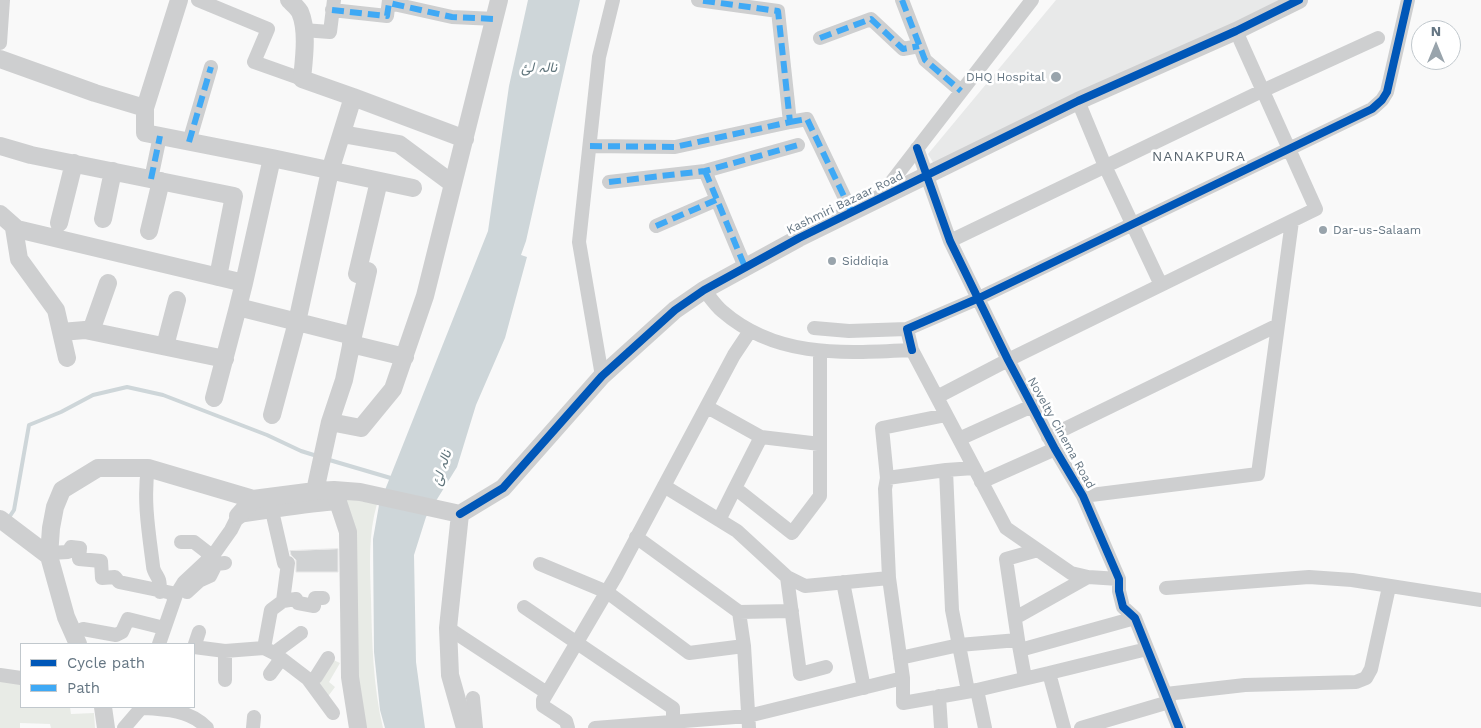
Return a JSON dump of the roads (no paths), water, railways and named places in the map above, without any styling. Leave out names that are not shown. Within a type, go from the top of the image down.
[{"type":"street","points":[[0,43],[3,0]]},
{"type":"street","points":[[179,0],[145,108],[145,133],[414,188]]},
{"type":"street","points":[[198,0],[268,29],[254,62],[353,96],[465,139]]},
{"type":"street","points":[[289,0],[299,10],[303,30],[305,52],[302,79]]},
{"type":"street","points":[[330,427],[361,428],[393,389],[425,296],[499,0]]},
{"type":"street","points":[[602,376],[580,242],[599,57],[613,0]]},
{"type":"street","points":[[698,0],[763,4],[778,11],[790,122]]},
{"type":"street","points":[[902,0],[925,60],[961,91]]},
{"type":"street","points":[[877,201],[1032,0]]},
{"type":"street","name":"Kashmiri Bazaar Road","points":[[460,514],[504,488],[602,376],[676,310],[704,290],[799,238],[1078,101],[1236,31],[1299,0]]},
{"type":"street","points":[[814,328],[850,331],[907,329],[979,298],[1372,109],[1382,100],[1387,92],[1408,0]]},
{"type":"street","points":[[303,30],[330,32],[333,5],[387,16],[389,2],[452,17],[495,19]]},
{"type":"street","points":[[820,38],[872,19],[903,50],[920,46]]},
{"type":"street","points":[[937,397],[1008,360],[1316,209],[1236,31]]},
{"type":"street","points":[[950,241],[1262,91],[1378,38]]},
{"type":"street","points":[[0,59],[94,93],[145,108]]},
{"type":"street","points":[[189,142],[210,67]]},
{"type":"street","points":[[272,415],[297,322],[330,171],[353,96]]},
{"type":"street","points":[[1078,101],[1105,166],[1161,285]]},
{"type":"street","points":[[590,146],[674,147],[807,119],[852,213]]},
{"type":"street","points":[[342,134],[399,144],[453,184]]},
{"type":"street","points":[[149,230],[160,136]]},
{"type":"street","points":[[609,182],[705,171],[798,144]]},
{"type":"street","points":[[0,146],[234,196],[218,277]]},
{"type":"street","name":"Novelty Cinema Road","points":[[918,148],[950,241],[1008,360],[1052,443],[1083,496],[1119,580],[1119,591],[1123,606],[1135,618],[1179,728]]},
{"type":"street","points":[[214,398],[244,283],[272,158]]},
{"type":"street","points":[[59,223],[74,163]]},
{"type":"street","points":[[103,219],[113,171]]},
{"type":"street","points":[[705,171],[746,268]]},
{"type":"street","points":[[315,491],[320,464],[344,380],[379,181]]},
{"type":"street","points":[[656,226],[716,200]]},
{"type":"street","points":[[0,214],[14,228],[244,283]]},
{"type":"street","points":[[1083,496],[1258,474],[1292,221]]},
{"type":"street","points":[[14,228],[19,259],[56,310],[66,358]]},
{"type":"street","points":[[91,331],[108,283]]},
{"type":"street","points":[[704,290],[721,310],[750,331],[791,346],[843,353],[912,350]]},
{"type":"street","points":[[165,346],[176,300]]},
{"type":"street","points":[[238,307],[297,322],[404,357]]},
{"type":"street","points":[[982,482],[1052,443],[1278,325]]},
{"type":"street","points":[[907,329],[912,350],[1006,528],[1071,573],[1088,577],[1119,580]]},
{"type":"street","points":[[61,332],[72,330],[91,331],[224,359]]},
{"type":"street","points":[[568,728],[566,721],[543,706],[542,703],[607,592],[734,355],[750,331]]},
{"type":"street","points":[[735,488],[792,533],[820,496],[820,351]]},
{"type":"street","points":[[959,439],[1032,406]]},
{"type":"street","points":[[707,407],[761,436],[820,444]]},
{"type":"street","points":[[946,416],[882,428],[887,478],[885,489],[888,578],[900,658],[902,703],[972,690],[1147,650]]},
{"type":"street","points":[[719,520],[761,436]]},
{"type":"street","points":[[164,628],[128,619],[122,632],[116,635],[83,629],[75,639],[66,617],[50,555],[51,528],[62,490],[98,468],[148,468],[253,499],[315,491],[336,497]]},
{"type":"street","points":[[148,468],[145,494],[153,567],[159,580],[160,592]]},
{"type":"street","points":[[887,478],[974,468]]},
{"type":"street","points":[[946,470],[952,610],[959,645],[985,728]]},
{"type":"street","points":[[664,486],[737,531],[787,577],[805,586],[888,578]]},
{"type":"street","points":[[238,516],[317,504],[336,497],[360,492],[460,514],[448,628],[450,675],[465,728]]},
{"type":"street","points":[[336,497],[348,532],[350,677],[358,728]]},
{"type":"street","points":[[159,643],[175,597],[184,582],[212,556],[231,530],[238,516],[253,499]]},
{"type":"street","points":[[272,511],[284,563],[288,563],[281,601]]},
{"type":"street","points":[[0,519],[50,555],[68,552],[71,547],[80,548],[79,559],[101,561],[102,578],[115,577],[119,582],[172,593],[175,597]]},
{"type":"street","points":[[636,538],[739,612],[792,611]]},
{"type":"street","points":[[181,542],[194,542],[212,556]]},
{"type":"street","points":[[1025,678],[1006,559],[1038,550]]},
{"type":"street","points":[[175,597],[188,592],[199,581],[210,576],[216,564],[225,562]]},
{"type":"street","points":[[540,564],[607,592],[688,653],[744,646]]},
{"type":"street","points":[[787,577],[800,674],[826,667]]},
{"type":"street","points":[[1015,618],[1088,577]]},
{"type":"street","points":[[1166,588],[1309,577],[1352,580],[1481,600]]},
{"type":"street","points":[[843,582],[864,688]]},
{"type":"street","points":[[1081,728],[1167,698],[1245,685],[1356,682],[1366,678],[1371,669],[1389,587]]},
{"type":"street","points":[[268,593],[281,601]]},
{"type":"street","points":[[270,674],[273,653],[271,610],[281,601],[296,598],[298,603],[314,606],[314,598],[322,598]]},
{"type":"street","points":[[524,607],[673,708],[673,725]]},
{"type":"street","points":[[739,612],[744,646],[748,722]]},
{"type":"street","points":[[900,658],[959,645],[1019,645],[1135,618]]},
{"type":"street","points":[[448,628],[547,693]]},
{"type":"street","points":[[195,644],[199,632]]},
{"type":"street","points":[[195,647],[225,651],[273,653],[301,633]]},
{"type":"street","points":[[225,651],[225,680]]},
{"type":"street","points":[[273,653],[311,687],[333,713]]},
{"type":"street","points":[[311,687],[328,658]]},
{"type":"street","points":[[1049,673],[1064,728]]},
{"type":"street","points":[[0,676],[20,678]]},
{"type":"street","points":[[595,728],[748,722],[902,678]]},
{"type":"street","points":[[939,696],[940,728]]},
{"type":"street","points":[[472,698],[476,728]]},
{"type":"street","points":[[102,708],[106,728]]},
{"type":"street","points":[[124,728],[141,708]]},
{"type":"street","points":[[150,708],[187,714],[207,728]]},
{"type":"water","name":"نالہ لئ","points":[[528,0],[580,0],[526,241],[521,255],[527,257],[505,338],[476,405],[457,467],[426,517],[414,555],[416,662],[425,728],[385,728],[380,710],[374,652],[373,539],[379,505],[488,231],[509,86]]},
{"type":"waterway","points":[[8,519],[14,510],[29,425],[61,412],[93,395],[127,387],[163,395],[317,456]]},
{"type":"waterway","points":[[326,459],[394,479]]},
{"type":"place","name":"DHQ Hospital","points":[[1056,77]]},
{"type":"place","name":"Dar-us-Salaam","points":[[1323,230]]},
{"type":"place","name":"Siddiqia","points":[[832,261]]},
{"type":"district","name":"NANAKPURA","points":[[1199,157]]}]
